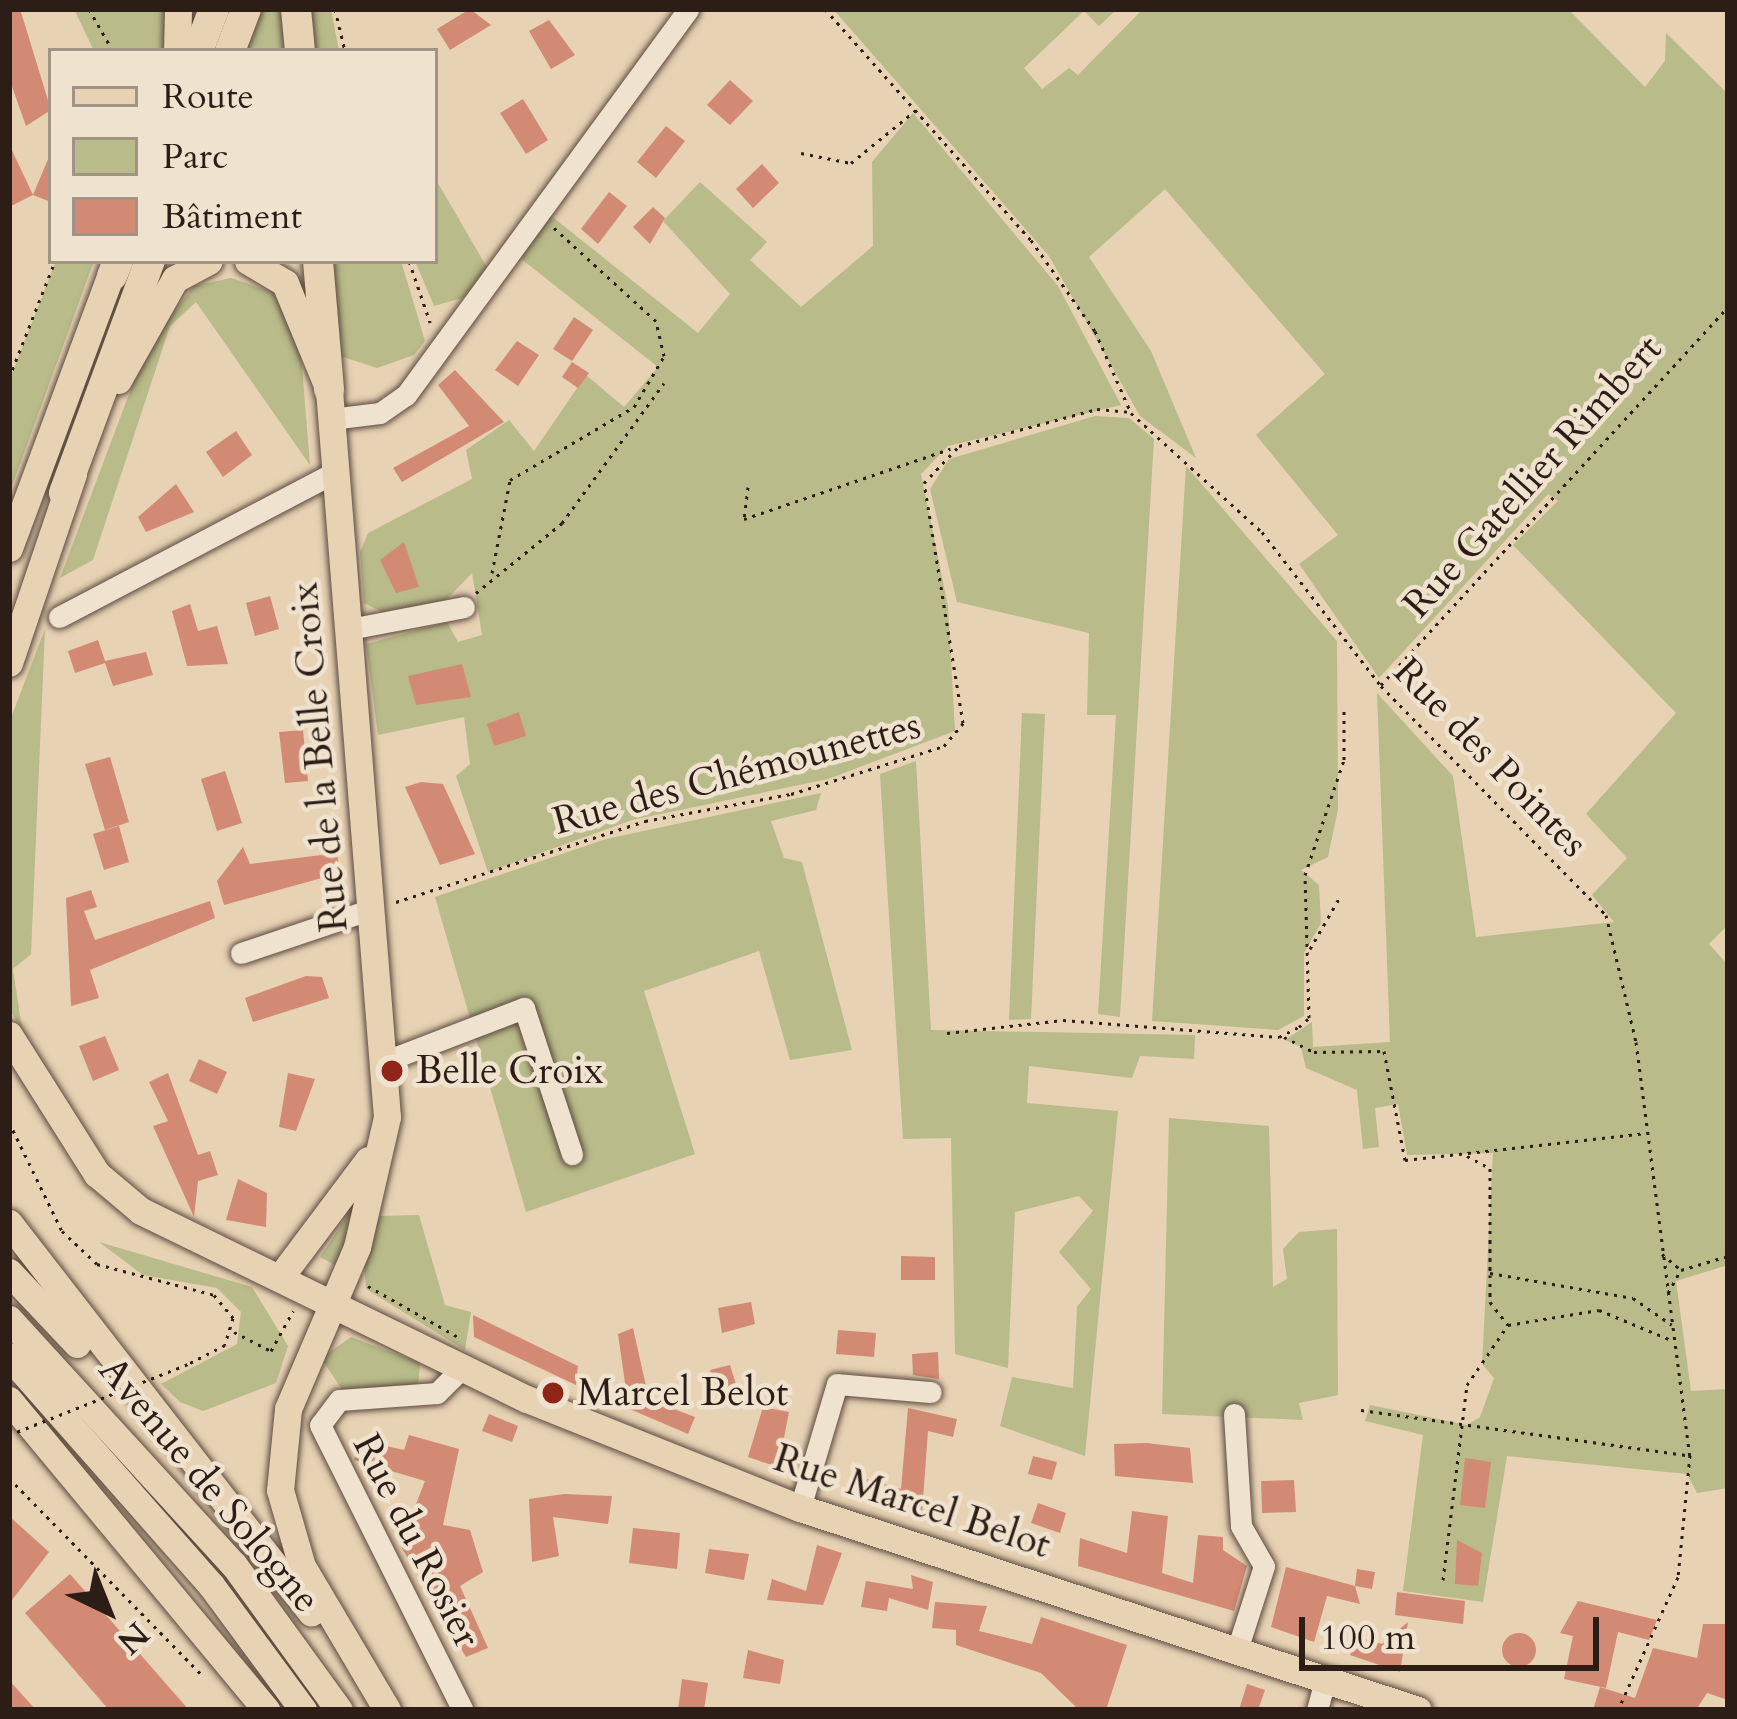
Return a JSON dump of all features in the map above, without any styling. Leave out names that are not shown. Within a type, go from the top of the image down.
[{"type":"highway","points":[[199,48],[214,9]]},
{"type":"highway","points":[[231,48],[246,9]]},
{"type":"highway","points":[[296,9],[300,48]]},
{"type":"highway","points":[[64,493],[149,264]]},
{"type":"highway","points":[[318,264],[330,404]]},
{"type":"main road","points":[[177,48],[178,9]]},
{"type":"main road","points":[[9,663],[64,493],[148,318],[175,279],[203,264]]},
{"type":"main road","name":"Rue de la Belle Croix","points":[[253,264],[285,283],[330,404],[387,1117],[357,1247],[298,1372],[280,1490],[302,1566],[383,1710]]},
{"type":"main road","points":[[9,548],[115,266]]},
{"type":"main road","name":"Rue Marcel Belot","points":[[9,1035],[111,1188],[463,1367],[800,1508],[1418,1710]]},
{"type":"main road","name":"Rue de la Belle Croix","points":[[280,1276],[360,1179],[387,1117]]},
{"type":"main road","points":[[9,1223],[383,1710]]},
{"type":"main road","points":[[9,1272],[220,1495]]},
{"type":"main road","name":"Avenue de Sologne","points":[[9,1319],[234,1564],[339,1710]]},
{"type":"main road","name":"Avenue de Sologne","points":[[9,1356],[211,1586],[303,1710]]},
{"type":"main road","points":[[9,1400],[266,1710]]},
{"type":"main road","points":[[9,1421],[107,1514]]},
{"type":"street","points":[[330,404],[394,405],[446,347],[688,9]]},
{"type":"street","points":[[59,617],[335,472]]},
{"type":"street","points":[[350,629],[464,607]]},
{"type":"street","points":[[241,953],[372,909]]},
{"type":"street","points":[[383,1062],[524,1008],[572,1154]]},
{"type":"street","points":[[298,1372],[360,1316]]},
{"type":"street","name":"Rue du Rosier","points":[[463,1367],[436,1393],[339,1400],[320,1425],[463,1710]]},
{"type":"street","points":[[800,1508],[837,1384],[931,1392]]},
{"type":"street","points":[[1234,1414],[1241,1526],[1264,1566],[1238,1650]]},
{"type":"street","points":[[1317,1710],[1325,1680]]},
{"type":"path","points":[[89,9],[111,48]]},
{"type":"path","points":[[335,9],[344,48]]},
{"type":"path","name":"Rue des Pointes","points":[[825,9],[1059,277],[1131,412],[1262,532],[1381,686],[1606,915],[1647,1133],[1690,1455],[1678,1577],[1618,1710]]},
{"type":"path","points":[[801,153],[851,163],[917,109]]},
{"type":"path","points":[[492,573],[510,479],[634,407],[664,356],[656,321],[541,218]]},
{"type":"path","points":[[9,378],[55,264]]},
{"type":"path","points":[[410,264],[446,347]]},
{"type":"path","name":"Rue Gatellier Rimbert","points":[[1381,686],[1728,307]]},
{"type":"path","points":[[464,607],[492,573],[529,557],[562,523],[664,383]]},
{"type":"path","points":[[748,487],[744,519],[958,447],[1097,409],[1131,412]]},
{"type":"path","name":"Rue des Chémounettes","points":[[372,909],[645,820],[791,794],[944,746],[963,723],[924,482],[958,447]]},
{"type":"path","points":[[1279,1036],[1309,1018],[1305,875],[1344,760],[1344,710]]},
{"type":"path","points":[[1307,955],[1341,895]]},
{"type":"path","points":[[947,1034],[1063,1020],[1279,1036],[1314,1052],[1384,1051],[1399,1154],[1465,1156],[1647,1133]]},
{"type":"path","points":[[9,1122],[62,1231],[97,1264],[214,1295],[233,1331],[271,1351],[300,1299]]},
{"type":"path","points":[[1465,1156],[1490,1168],[1490,1303],[1508,1325]]},
{"type":"path","points":[[1661,1253],[1682,1270]]},
{"type":"path","points":[[1668,1298],[1682,1270],[1728,1256]]},
{"type":"path","points":[[1490,1273],[1633,1298],[1672,1325]]},
{"type":"path","points":[[365,1285],[392,1294],[410,1311]]},
{"type":"path","points":[[1443,1580],[1476,1357],[1508,1325],[1599,1310],[1674,1343]]},
{"type":"path","points":[[9,1435],[188,1364],[233,1331]]},
{"type":"path","points":[[1361,1410],[1462,1428],[1690,1455]]},
{"type":"path","points":[[9,1478],[203,1676]]},
{"type":"green space","points":[[74,9],[168,9],[167,48],[93,48]]},
{"type":"green space","points":[[261,9],[283,9],[287,48],[247,48]]},
{"type":"green space","points":[[311,9],[331,9],[338,48],[311,48]]},
{"type":"green space","points":[[833,9],[1117,9],[1099,26],[1084,11],[1024,68],[1042,89],[1069,68],[1078,75],[1143,9],[1568,9],[1645,87],[1665,61],[1666,33],[1728,94],[1728,925],[1709,944],[1728,965],[1728,1265],[1676,1281],[1691,1391],[1728,1389],[1728,1488],[1697,1493],[1687,1474],[1507,1456],[1483,1602],[1403,1591],[1423,1435],[1365,1421],[1370,1405],[1467,1425],[1480,1417],[1494,1378],[1482,1364],[1493,1153],[1407,1155],[1398,1104],[1375,1108],[1379,1147],[1363,1149],[1357,1090],[1306,1068],[1301,1047],[1285,1040],[1312,1022],[1313,1047],[1390,1042],[1377,693],[1453,776],[1476,937],[1614,922],[1592,895],[1627,858],[1586,814],[1676,713],[1513,545],[1558,501],[1548,494],[1379,678],[1299,564],[1338,535],[1256,435],[1325,374],[1165,189],[1089,257],[1151,351],[1196,458],[1140,416],[1049,256]]},
{"type":"green space","points":[[913,113],[1058,286],[1121,405],[948,446],[921,474],[948,606],[955,731],[828,779],[632,820],[488,872],[456,776],[470,764],[464,717],[378,735],[366,644],[447,622],[458,642],[482,635],[472,573],[446,600],[382,612],[364,603],[360,552],[368,533],[472,479],[466,450],[509,420],[534,451],[586,375],[624,407],[658,367],[520,258],[550,215],[698,333],[730,294],[663,221],[700,182],[767,242],[750,260],[801,307],[873,246],[872,162]]},
{"type":"green space","points":[[438,183],[489,271],[472,295],[434,306],[416,264],[438,264]]},
{"type":"green space","points":[[55,264],[93,264],[9,494],[9,381]]},
{"type":"green space","points":[[328,264],[402,264],[425,341],[414,355],[377,368],[337,355]]},
{"type":"green space","points":[[231,278],[276,293],[300,342],[310,465],[196,302],[170,326],[93,560],[60,578],[147,346],[194,286]]},
{"type":"green space","points":[[1095,416],[1129,418],[1154,439],[1120,1017],[1098,1014],[1116,715],[1087,715],[1089,633],[957,602],[930,489],[949,459]]},
{"type":"green space","points":[[1186,466],[1337,641],[1338,809],[1328,857],[1301,870],[1319,885],[1321,923],[1304,953],[1304,1016],[1278,1030],[1152,1021]]},
{"type":"green space","points":[[45,629],[31,954],[13,969],[22,1029],[9,1009],[9,723]]},
{"type":"green space","points":[[1022,713],[1045,714],[1031,1019],[1009,1020]]},
{"type":"green space","points":[[916,761],[931,1030],[1195,1035],[1194,1059],[1140,1056],[1132,1078],[1029,1066],[1027,1103],[1118,1111],[1085,1456],[1000,1426],[1012,1377],[1073,1388],[1077,1307],[1091,1289],[1059,1252],[1093,1211],[1079,1196],[1015,1212],[1008,1368],[955,1354],[951,1138],[903,1139],[880,774]]},
{"type":"green space","points":[[821,793],[816,810],[771,821],[784,858],[802,862],[852,1050],[790,1060],[759,951],[644,991],[695,1154],[526,1212],[435,897],[606,839]]},
{"type":"green space","points":[[1169,1118],[1269,1126],[1273,1287],[1287,1279],[1283,1249],[1299,1232],[1337,1229],[1338,1395],[1299,1403],[1303,1420],[1162,1414]]},
{"type":"green space","points":[[354,1206],[346,1246],[335,1265],[320,1257]]},
{"type":"green space","points":[[419,1215],[445,1305],[471,1312],[465,1350],[366,1289],[363,1250],[380,1216]]},
{"type":"green space","points":[[99,1242],[252,1287],[288,1346],[276,1383],[203,1411],[180,1402],[161,1384],[237,1344],[241,1312],[217,1288],[143,1275]]},
{"type":"green space","points":[[351,1337],[420,1363],[418,1386],[343,1391],[321,1358]]},
{"type":"building","points":[[9,9],[21,12],[48,112],[26,126],[9,78]]},
{"type":"building","points":[[470,9],[491,25],[450,50],[437,29]]},
{"type":"building","points":[[549,20],[575,55],[551,69],[529,31]]},
{"type":"building","points":[[730,80],[753,101],[730,125],[707,105]]},
{"type":"building","points":[[523,99],[548,140],[526,154],[500,113]]},
{"type":"building","points":[[666,126],[685,141],[656,178],[637,162]]},
{"type":"building","points":[[9,144],[33,195],[9,207]]},
{"type":"building","points":[[48,159],[48,201],[33,195]]},
{"type":"building","points":[[762,164],[779,183],[753,208],[736,189]]},
{"type":"building","points":[[609,192],[627,206],[598,244],[581,229]]},
{"type":"building","points":[[653,207],[665,218],[650,244],[633,227]]},
{"type":"building","points":[[574,317],[593,330],[572,361],[553,349]]},
{"type":"building","points":[[517,341],[539,355],[518,386],[495,370]]},
{"type":"building","points":[[572,362],[589,373],[578,388],[562,377]]},
{"type":"building","points":[[455,370],[504,422],[402,482],[393,468],[469,426],[438,385]]},
{"type":"building","points":[[236,431],[252,455],[223,477],[206,452]]},
{"type":"building","points":[[176,484],[194,512],[146,532],[138,517]]},
{"type":"building","points":[[404,542],[419,587],[396,593],[380,560]]},
{"type":"building","points":[[270,596],[279,629],[255,636],[246,603]]},
{"type":"building","points":[[190,604],[198,631],[217,626],[228,664],[187,666],[172,611]]},
{"type":"building","points":[[98,640],[105,661],[146,652],[153,675],[113,686],[105,663],[75,673],[68,651]]},
{"type":"building","points":[[462,664],[471,697],[416,705],[408,676]]},
{"type":"building","points":[[519,712],[526,736],[494,746],[487,724]]},
{"type":"building","points":[[303,730],[308,781],[285,783],[279,732]]},
{"type":"building","points":[[110,757],[129,822],[105,830],[85,764]]},
{"type":"building","points":[[225,771],[242,823],[217,831],[201,779]]},
{"type":"building","points":[[421,782],[443,784],[475,854],[440,865],[405,787]]},
{"type":"building","points":[[119,826],[129,862],[104,870],[93,834]]},
{"type":"building","points":[[243,847],[250,864],[337,853],[340,873],[224,905],[217,881]]},
{"type":"building","points":[[91,890],[97,907],[84,911],[95,940],[210,901],[215,918],[90,970],[99,998],[71,1006],[66,898]]},
{"type":"building","points":[[306,976],[322,977],[329,998],[253,1022],[245,998]]},
{"type":"building","points":[[105,1036],[119,1070],[93,1081],[79,1046]]},
{"type":"building","points":[[199,1059],[227,1072],[217,1094],[189,1081]]},
{"type":"building","points":[[168,1073],[198,1155],[210,1151],[218,1175],[198,1181],[194,1217],[153,1126],[168,1121],[149,1082]]},
{"type":"building","points":[[288,1073],[315,1079],[296,1131],[279,1127]]},
{"type":"building","points":[[238,1179],[267,1193],[266,1227],[226,1220]]},
{"type":"building","points":[[901,1256],[935,1257],[935,1280],[901,1280]]},
{"type":"building","points":[[751,1302],[755,1324],[722,1333],[718,1308]]},
{"type":"building","points":[[473,1315],[578,1366],[576,1385],[474,1337]]},
{"type":"building","points":[[633,1328],[646,1386],[626,1390],[618,1334]]},
{"type":"building","points":[[838,1330],[876,1333],[874,1357],[836,1354]]},
{"type":"building","points":[[938,1352],[939,1379],[913,1375],[912,1354]]},
{"type":"building","points":[[730,1365],[741,1400],[719,1405],[710,1370]]},
{"type":"building","points":[[626,1391],[695,1417],[688,1434],[625,1407]]},
{"type":"building","points":[[763,1407],[789,1412],[782,1448],[798,1453],[792,1472],[748,1457]]},
{"type":"building","points":[[908,1408],[957,1419],[953,1437],[928,1431],[922,1514],[861,1494],[867,1479],[901,1489]]},
{"type":"building","points":[[489,1414],[518,1426],[512,1442],[482,1431]]},
{"type":"building","points":[[409,1435],[459,1449],[443,1525],[470,1530],[483,1572],[460,1586],[488,1648],[466,1657],[400,1545],[425,1481],[354,1460],[359,1440],[404,1450]]},
{"type":"building","points":[[1114,1444],[1190,1448],[1193,1483],[1115,1476]]},
{"type":"building","points":[[1033,1456],[1057,1462],[1052,1480],[1028,1474]]},
{"type":"building","points":[[1465,1458],[1491,1462],[1485,1508],[1460,1505]]},
{"type":"building","points":[[1294,1480],[1296,1512],[1262,1513],[1261,1481]]},
{"type":"building","points":[[564,1494],[612,1496],[608,1524],[553,1517],[559,1556],[532,1562],[529,1499]]},
{"type":"building","points":[[1038,1503],[1066,1513],[1060,1533],[1031,1523]]},
{"type":"building","points":[[1132,1511],[1168,1516],[1162,1573],[1193,1583],[1198,1535],[1223,1537],[1223,1550],[1247,1566],[1234,1611],[1078,1566],[1080,1538],[1127,1553]]},
{"type":"building","points":[[9,1516],[49,1552],[9,1604]]},
{"type":"building","points":[[633,1528],[680,1533],[677,1569],[629,1563]]},
{"type":"building","points":[[1457,1540],[1482,1553],[1478,1586],[1455,1584]]},
{"type":"building","points":[[817,1545],[842,1553],[823,1605],[767,1600],[772,1579],[806,1591]]},
{"type":"building","points":[[709,1549],[749,1554],[744,1580],[705,1573]]},
{"type":"building","points":[[1286,1567],[1355,1586],[1360,1604],[1327,1596],[1314,1642],[1271,1627]]},
{"type":"building","points":[[1357,1569],[1375,1572],[1372,1589],[1355,1586]]},
{"type":"building","points":[[70,1574],[189,1710],[109,1710],[25,1613]]},
{"type":"building","points":[[911,1575],[933,1582],[928,1610],[889,1598],[887,1611],[861,1607],[866,1581],[913,1589]]},
{"type":"building","points":[[1397,1592],[1465,1601],[1463,1624],[1395,1615]]},
{"type":"building","points":[[1578,1601],[1657,1620],[1649,1640],[1618,1632],[1606,1688],[1564,1679],[1573,1636],[1560,1633]]},
{"type":"building","points":[[935,1602],[987,1606],[979,1631],[1032,1644],[1041,1617],[1127,1645],[1106,1710],[1079,1710],[1041,1673],[956,1645],[956,1630],[932,1628]]},
{"type":"building","points":[[1408,1622],[1400,1672],[1350,1655],[1356,1636],[1382,1644]]},
{"type":"building","points":[[1703,1624],[1728,1624],[1728,1700],[1707,1693],[1696,1710],[1593,1710],[1600,1687],[1635,1698],[1653,1648],[1697,1658]]},
{"type":"building","points":[[1519,1633],[1531,1638],[1536,1650],[1531,1662],[1519,1667],[1507,1662],[1502,1650],[1507,1638]]},
{"type":"building","points":[[748,1650],[784,1660],[780,1684],[743,1678]]},
{"type":"building","points":[[682,1679],[708,1683],[704,1710],[678,1710]]},
{"type":"building","points":[[9,1680],[36,1710],[9,1710]]},
{"type":"building","points":[[1247,1684],[1265,1690],[1258,1710],[1239,1710]]},
{"type":"place","name":"Belle Croix","points":[[392,1071]]},
{"type":"place","name":"Marcel Belot","points":[[553,1393]]}]
